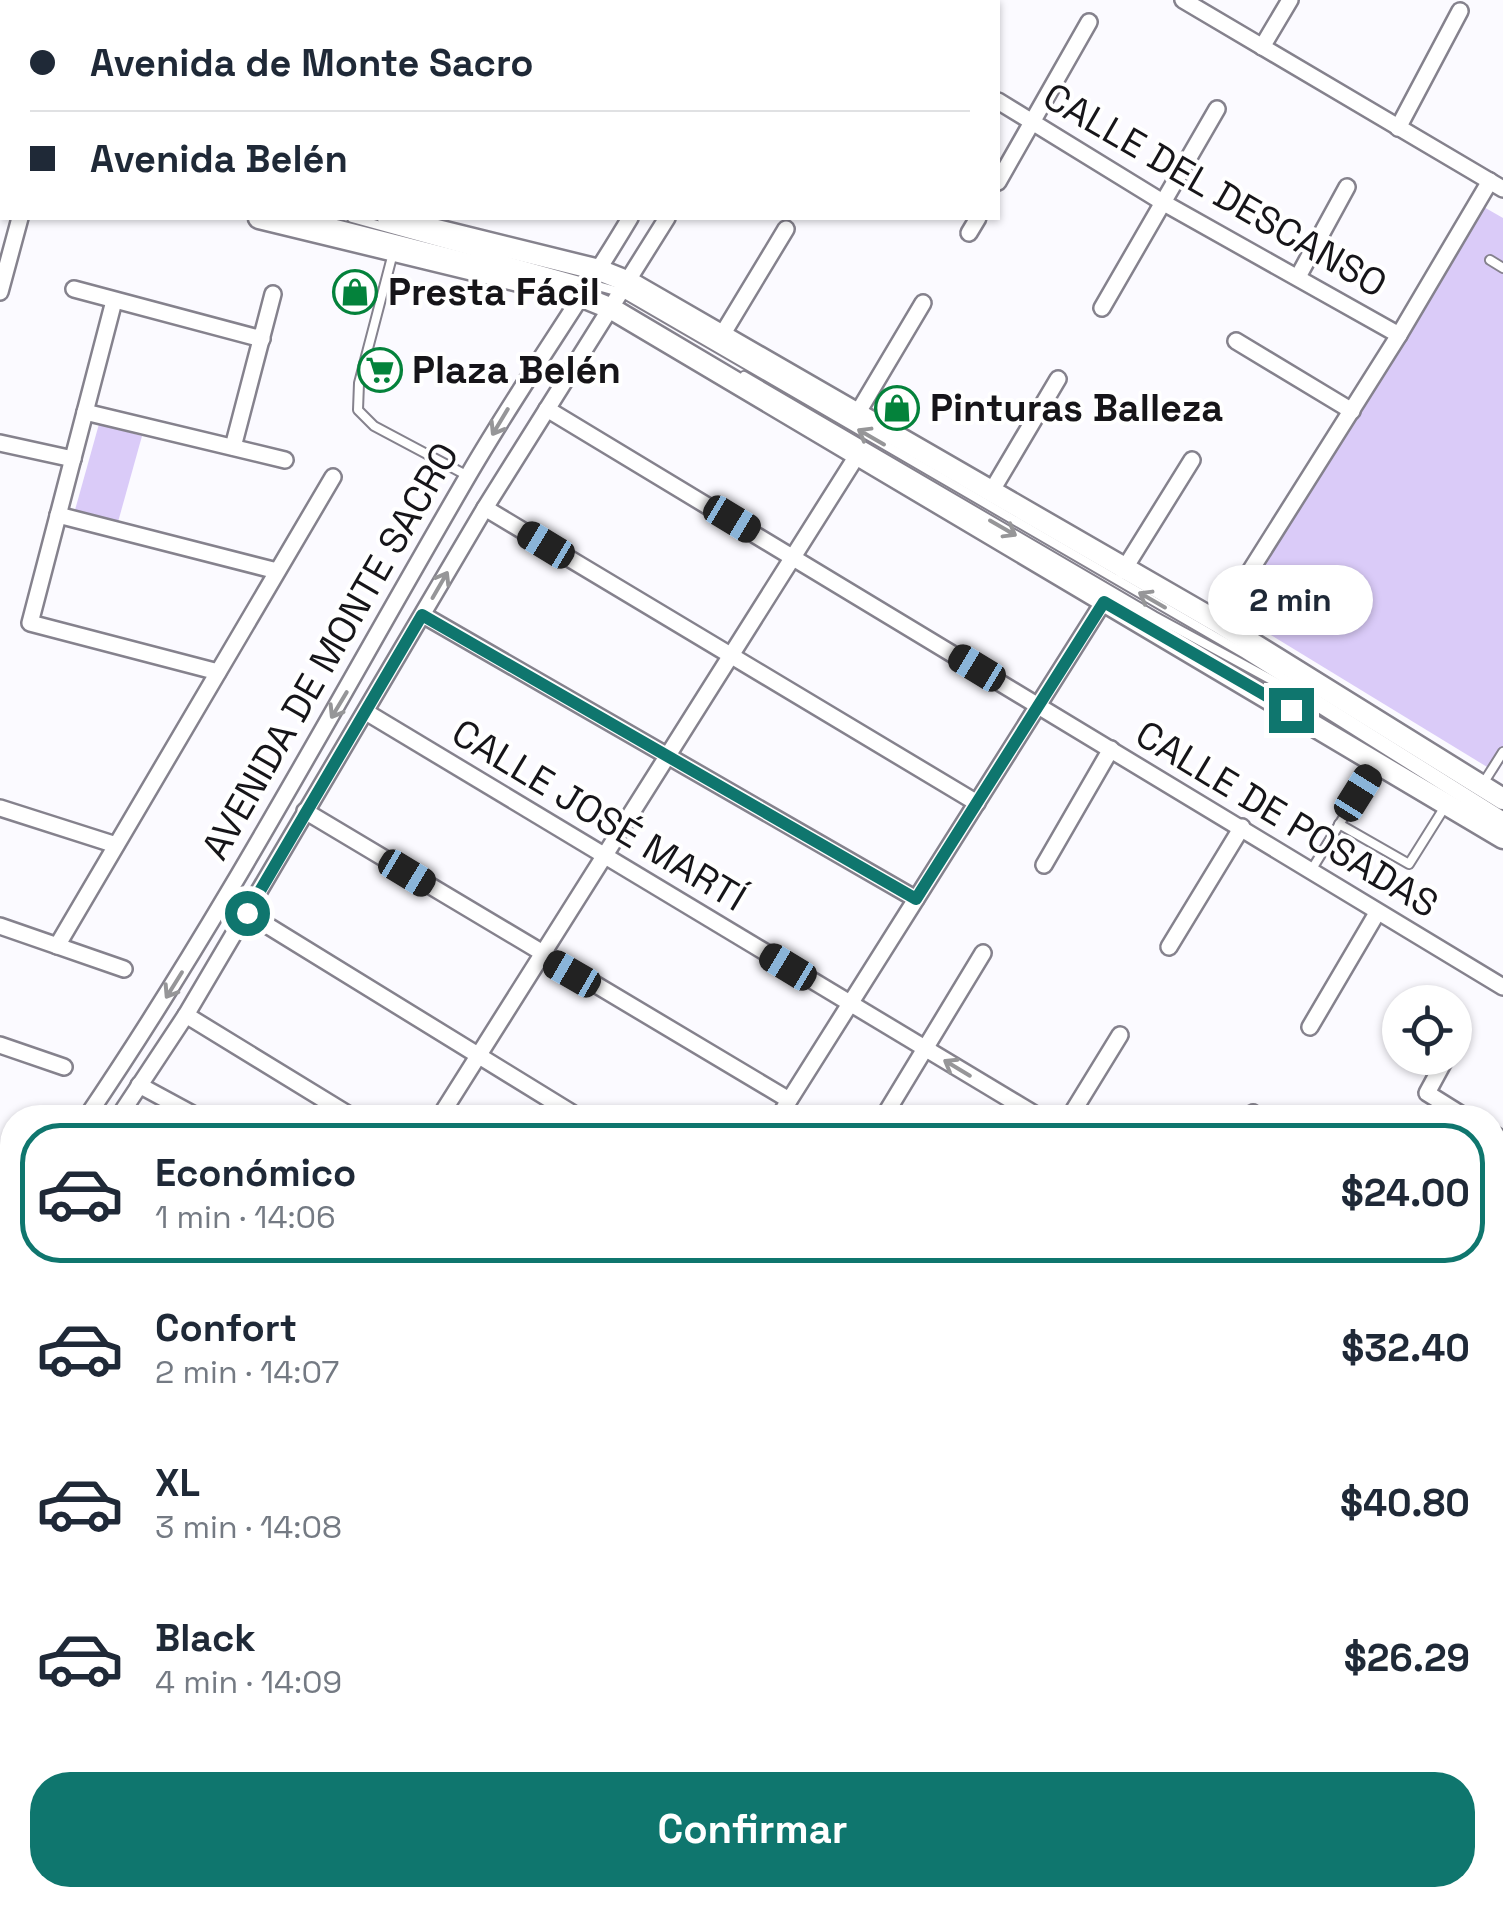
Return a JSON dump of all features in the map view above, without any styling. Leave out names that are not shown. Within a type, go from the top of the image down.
[{"type":"main road","points":[[266,220],[393,252],[589,284],[620,296],[858,454],[1503,838]]},
{"type":"main road","points":[[394,220],[589,284],[722,336],[1218,622],[1503,799]]},
{"type":"street","points":[[1183,0],[1497,185],[1218,622]]},
{"type":"street","points":[[1262,47],[1290,0]]},
{"type":"street","points":[[1398,128],[1460,10]]},
{"type":"street","points":[[1000,178],[1090,22]]},
{"type":"street","name":"CALLE DEL DESCANSO","points":[[1000,102],[1164,202],[1400,335]]},
{"type":"street","points":[[1102,308],[1217,108]]},
{"type":"street","points":[[1300,276],[1347,187]]},
{"type":"street","points":[[0,292],[19,220]]},
{"type":"street","name":"AVENIDA DE MONTE SACRO","points":[[94,1105],[186,965],[371,652],[468,476],[629,220]]},
{"type":"street","name":"AVENIDA DE MONTE SACRO","points":[[127,1105],[186,1015],[485,508],[666,220]]},
{"type":"street","points":[[969,233],[977,220]]},
{"type":"street","points":[[722,336],[786,229]]},
{"type":"street","points":[[74,289],[262,339]]},
{"type":"street","points":[[233,447],[273,294]]},
{"type":"street","points":[[114,301],[30,623],[218,672]]},
{"type":"street","points":[[857,414],[923,304]]},
{"type":"street","points":[[1236,342],[1352,411]]},
{"type":"street","points":[[991,492],[1058,379]]},
{"type":"street","name":"CALLE DE POSADAS","points":[[547,409],[1503,987]]},
{"type":"street","points":[[85,412],[284,460]]},
{"type":"street","points":[[0,443],[73,459]]},
{"type":"street","points":[[447,1105],[858,454]]},
{"type":"street","points":[[1123,570],[1192,460]]},
{"type":"street","points":[[57,946],[332,477]]},
{"type":"street","points":[[485,508],[976,802]]},
{"type":"street","points":[[58,515],[278,571]]},
{"type":"street","points":[[785,1105],[1104,602]]},
{"type":"street","points":[[422,615],[916,899]]},
{"type":"street","name":"CALLE JOSÉ MARTÍ","points":[[366,712],[1019,1105]]},
{"type":"street","points":[[1044,865],[1111,750]]},
{"type":"street","points":[[0,808],[116,845]]},
{"type":"street","points":[[306,812],[788,1100]]},
{"type":"street","points":[[1168,948],[1242,827]]},
{"type":"street","points":[[1310,1027],[1377,912]]},
{"type":"street","points":[[247,913],[558,1105]]},
{"type":"street","points":[[0,926],[124,970]]},
{"type":"street","points":[[890,1105],[982,953]]},
{"type":"street","points":[[186,1015],[333,1105]]},
{"type":"street","points":[[1077,1105],[1120,1035]]},
{"type":"street","points":[[0,1045],[64,1067]]},
{"type":"street","points":[[1437,1075],[1427,1093],[1446,1105]]},
{"type":"street","points":[[139,1086],[175,1105]]},
{"type":"lane","points":[[320,220],[589,284]]},
{"type":"lane","points":[[359,220],[589,284]]},
{"type":"lane","points":[[393,252],[359,384],[358,410],[374,426],[468,476]]},
{"type":"lane","points":[[1490,260],[1503,268]]},
{"type":"lane","points":[[620,296],[1246,654],[1503,816]]},
{"type":"lane","points":[[620,296],[1154,616],[1292,691],[1503,824]]},
{"type":"lane","points":[[1482,786],[1503,752]]},
{"type":"lane","points":[[1311,870],[1377,762]]},
{"type":"lane","points":[[1340,824],[1409,864],[1446,804]]},
{"type":"shaded area","points":[[1482,206],[1503,218],[1503,763],[1497,773],[1233,612]]},
{"type":"shaded area","points":[[99,424],[142,436],[118,522],[75,510]]},
{"type":"place","name":"Presta Fácil","points":[[355,292]]},
{"type":"place","name":"Plaza Belén","points":[[380,370]]},
{"type":"place","name":"Pinturas Balleza","points":[[897,408]]},
{"type":"route","points":[[247,913],[422,615],[916,899],[1104,602],[1291,710]]}]
